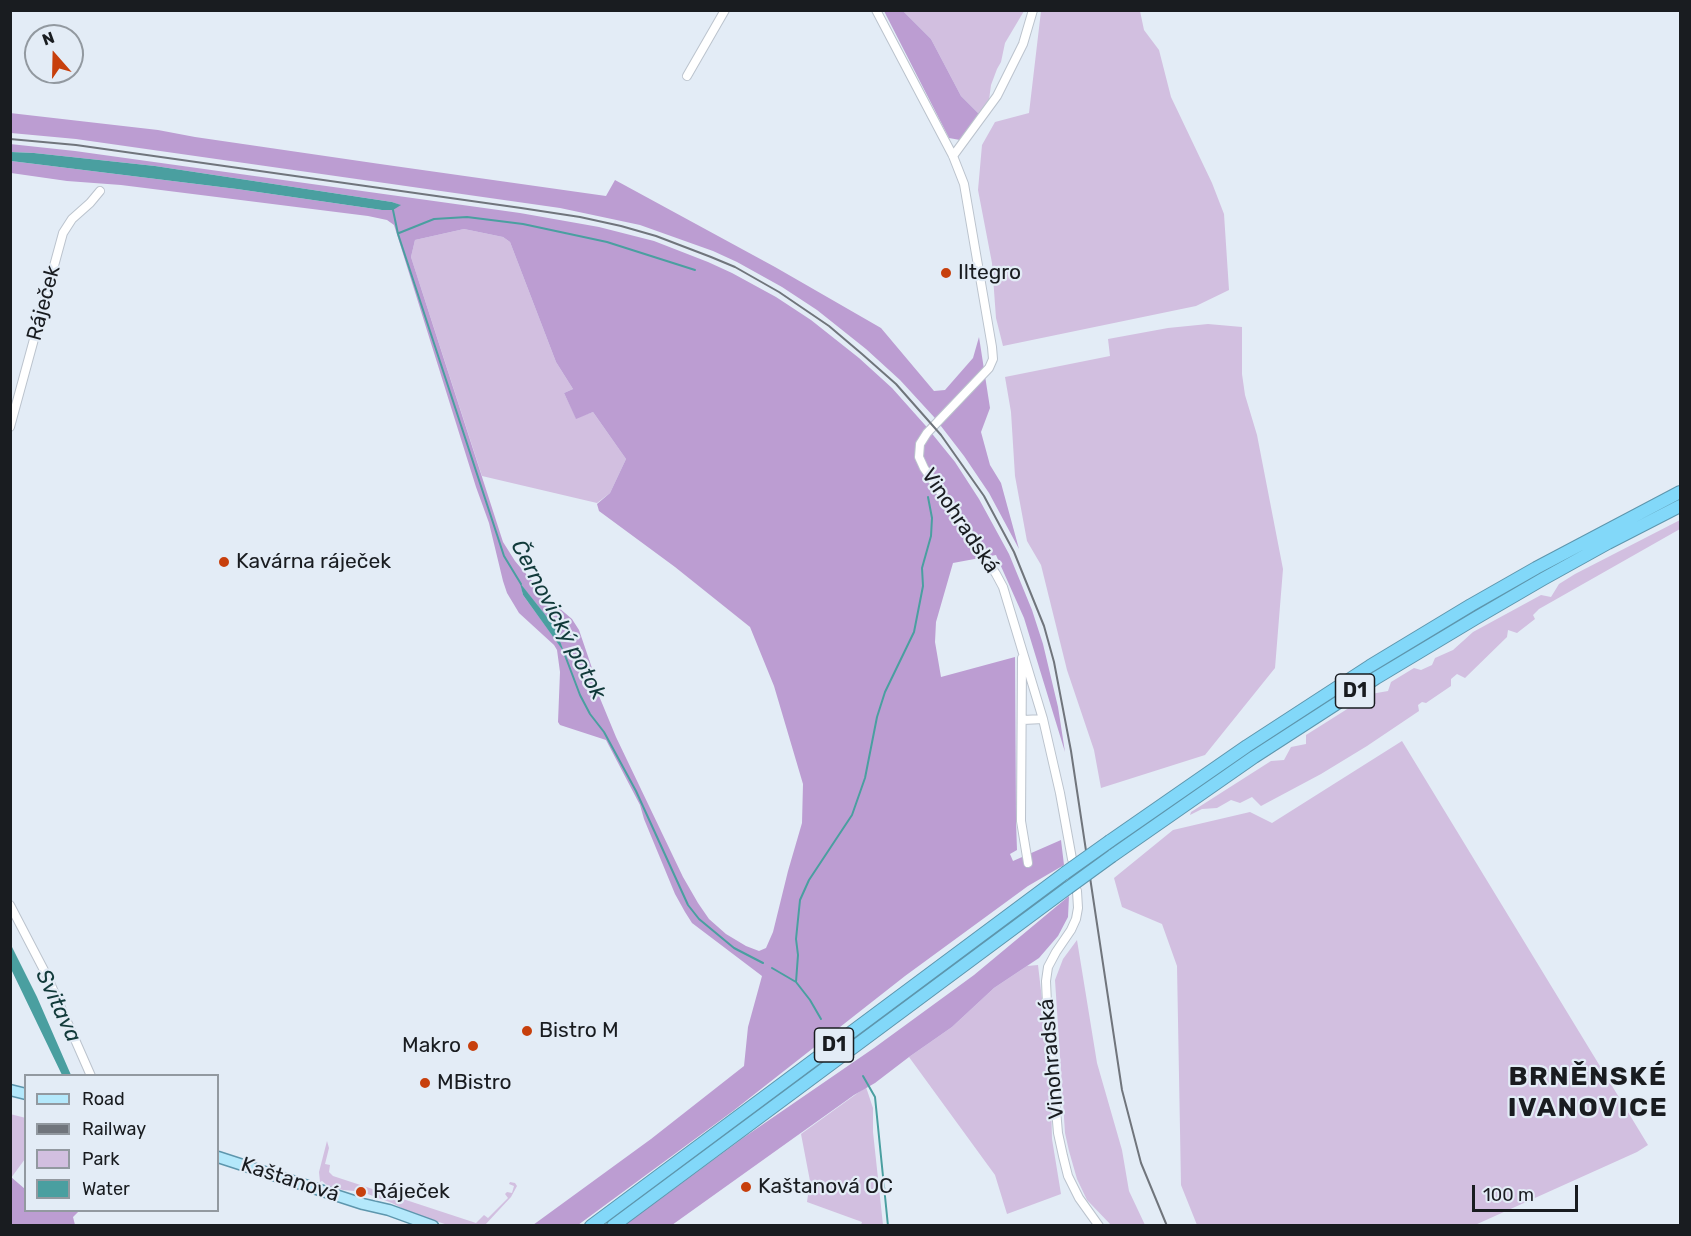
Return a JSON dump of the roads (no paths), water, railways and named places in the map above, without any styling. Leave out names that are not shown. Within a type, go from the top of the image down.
[{"type":"highway","name":"D1","points":[[591,1226],[1065,873],[1238,752],[1370,666],[1471,605],[1680,492]]},
{"type":"highway","name":"D1","points":[[613,1226],[1072,890],[1112,856],[1254,757],[1376,678],[1476,618],[1608,543],[1680,507]]},
{"type":"main road","name":"Kaštanová","points":[[219,1156],[433,1226]]},
{"type":"main road","name":"Kaštanová","points":[[363,1204],[415,1226]]},
{"type":"street","points":[[687,76],[725,10]]},
{"type":"street","name":"Vinohradská","points":[[876,10],[953,156],[964,184],[992,347],[993,359],[989,368],[927,433],[920,444],[918,453],[924,468],[1003,587],[1043,719],[1072,859]]},
{"type":"street","points":[[953,156],[997,96],[1023,44],[1033,10]]},
{"type":"street","name":"Ráječek","points":[[10,427],[63,233],[72,219],[100,191]]},
{"type":"street","name":"Vinohradská","points":[[1022,648],[1021,821],[1028,863]]},
{"type":"street","points":[[1023,720],[1043,719]]},
{"type":"street","name":"Vinohradská","points":[[1072,890],[1078,908],[1076,919],[1048,967],[1047,1004],[1058,1133],[1063,1156],[1068,1176],[1079,1198],[1099,1226]]},
{"type":"street","points":[[10,906],[47,976],[90,1074]]},
{"type":"water","points":[[11,152],[155,166],[401,205],[393,210],[382,210],[237,189],[11,161]]},
{"type":"water","points":[[520,583],[555,627],[564,652],[523,595]]},
{"type":"water","points":[[11,945],[37,997],[71,1074],[62,1074],[11,969]]},
{"type":"waterway","name":"Černovický potok","points":[[393,210],[398,234],[504,556],[521,584]]},
{"type":"waterway","points":[[399,233],[434,219],[467,217],[523,224],[607,242],[695,270]]},
{"type":"waterway","points":[[796,982],[798,955],[796,939],[800,900],[809,880],[852,815],[865,778],[877,717],[885,692],[914,632],[923,586],[922,568],[931,536],[932,518],[928,497]]},
{"type":"waterway","name":"Černovický potok","points":[[563,650],[580,695],[590,714],[604,732],[636,791],[688,905],[699,919],[734,948],[763,963]]},
{"type":"waterway","name":"Černovický potok","points":[[772,968],[796,982],[821,1019]]},
{"type":"waterway","name":"Černovický potok","points":[[863,1076],[875,1097],[888,1226]]},
{"type":"railway","points":[[10,139],[76,145],[521,208],[621,226],[656,236],[735,267],[779,292],[829,326],[896,384],[941,435],[984,496],[1014,552],[1044,626],[1054,662],[1071,751],[1122,1090],[1141,1163],[1167,1226]]},
{"type":"place","name":"Iltegro","points":[[946,273]]},
{"type":"place","name":"Kavárna ráječek","points":[[224,562]]},
{"type":"place","name":"Bistro M","points":[[527,1031]]},
{"type":"place","name":"Makro","points":[[473,1046]]},
{"type":"place","name":"MBistro","points":[[425,1083]]},
{"type":"place","name":"Kaštanová OC","points":[[746,1187]]},
{"type":"place","name":"Ráječek","points":[[361,1192]]},
{"type":"district","name":"BRNĚNSKÉ IVANOVICE","points":[[1588,1092]]},
{"type":"water label","name":"Svitava","points":[[58,1006]]}]
